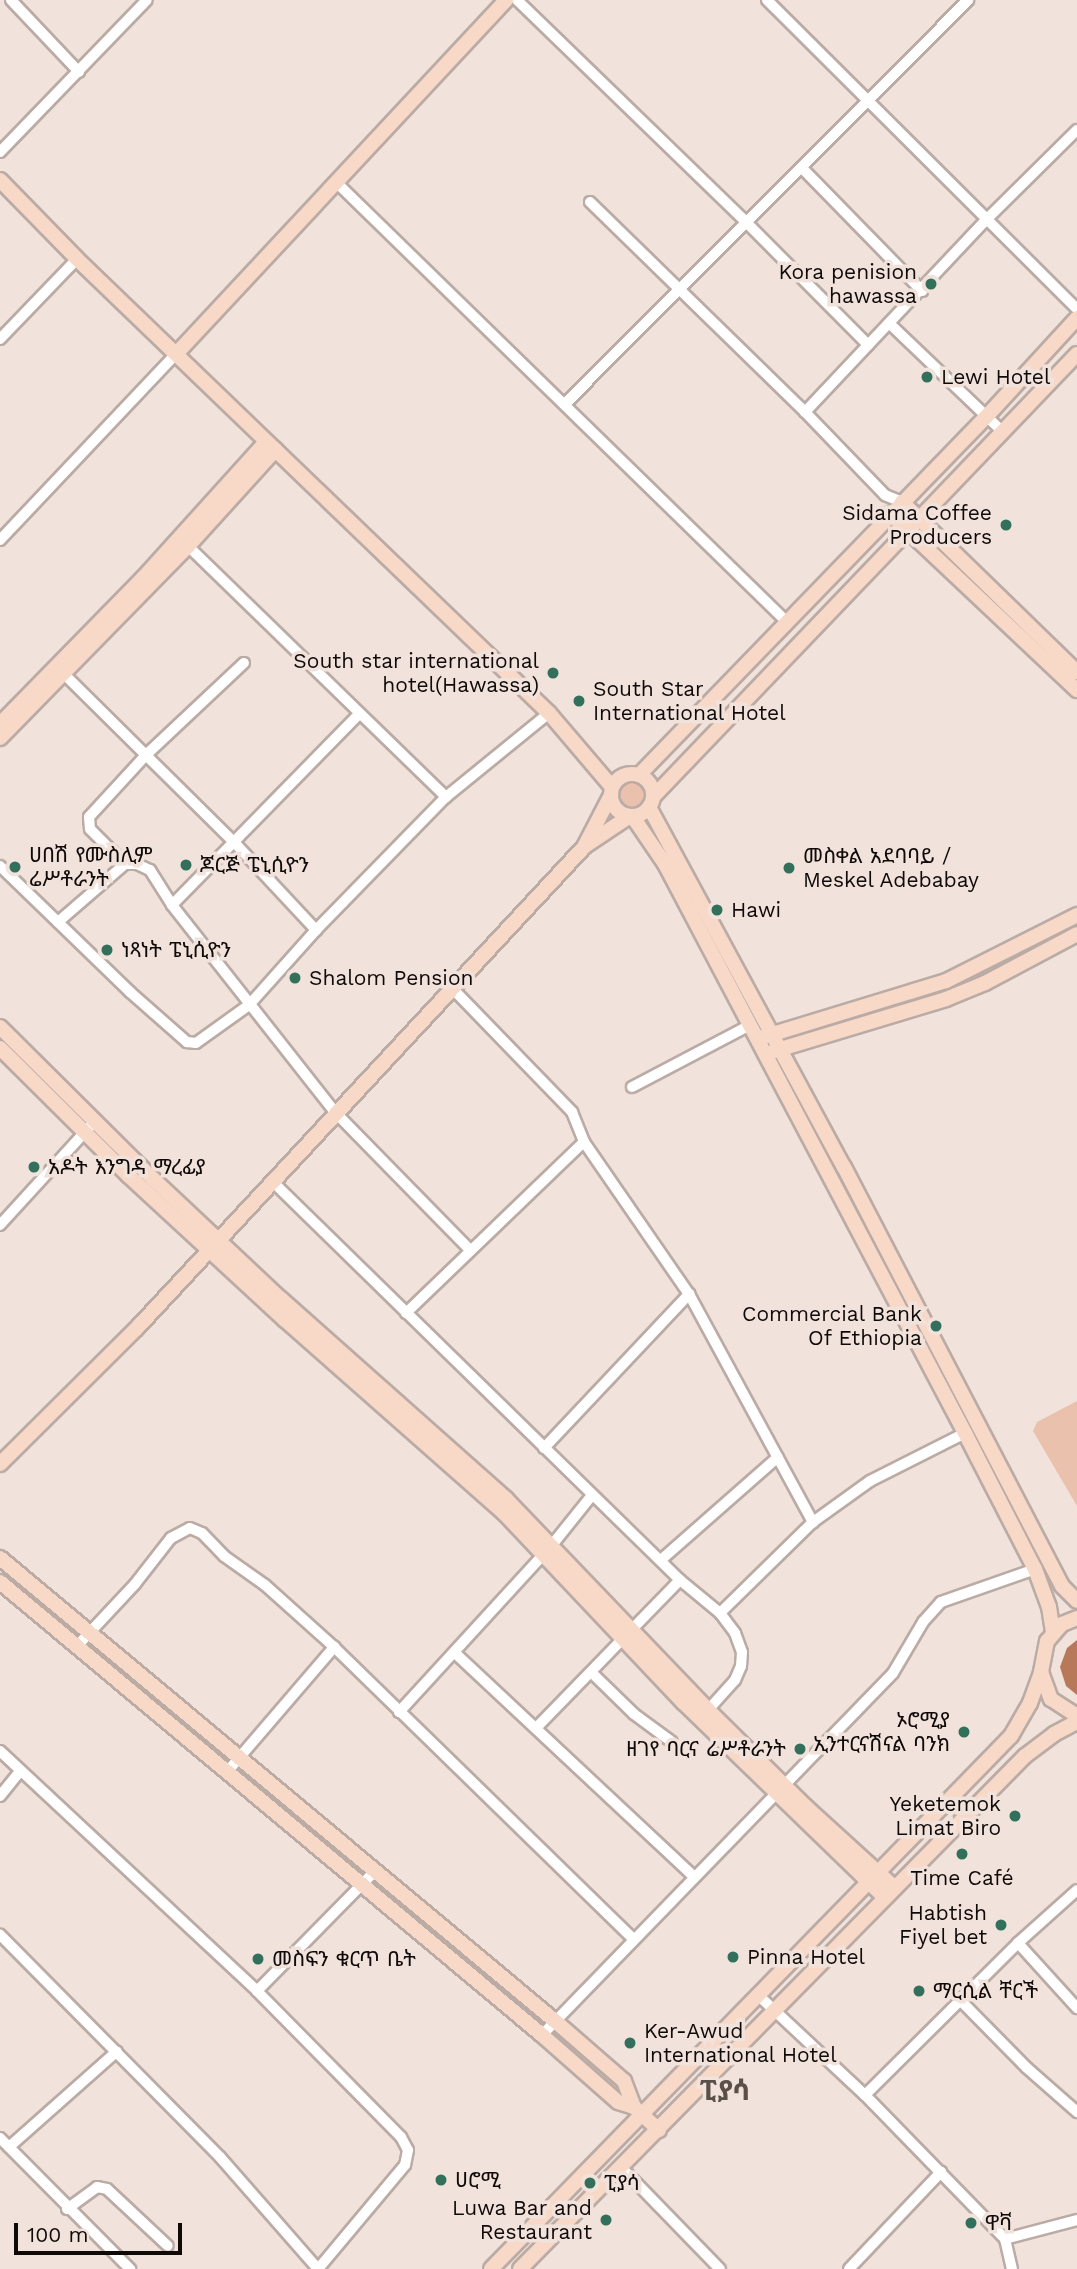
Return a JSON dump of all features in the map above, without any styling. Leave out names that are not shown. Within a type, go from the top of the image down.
[{"type":"street","points":[[11,0],[79,72]]},
{"type":"street","points":[[0,152],[147,0]]},
{"type":"street","points":[[767,0],[1077,309]]},
{"type":"street","points":[[565,404],[968,0]]},
{"type":"street","points":[[0,540],[506,1],[747,223],[868,345]]},
{"type":"street","points":[[805,412],[988,218],[1077,130]]},
{"type":"street","points":[[802,168],[922,291]]},
{"type":"street","points":[[0,180],[77,259],[549,713],[584,751],[611,791],[615,808],[632,816],[665,864],[750,1025],[765,1037]]},
{"type":"street","points":[[337,183],[786,621]]},
{"type":"street","points":[[590,202],[805,412],[885,495],[902,502],[919,517],[1077,672]]},
{"type":"street","points":[[0,339],[77,259]]},
{"type":"street","points":[[639,775],[987,416],[1077,318]]},
{"type":"street","points":[[890,324],[1002,431]]},
{"type":"street","points":[[0,1464],[137,1328],[584,847],[651,802],[919,517],[1077,354]]},
{"type":"street","points":[[0,738],[65,675],[188,546],[271,446]]},
{"type":"street","points":[[0,724],[271,446]]},
{"type":"street","points":[[885,495],[890,514],[1077,690]]},
{"type":"street","points":[[188,546],[446,797]]},
{"type":"street","points":[[125,864],[90,829],[88,820],[147,754],[244,663]]},
{"type":"street","points":[[65,675],[233,841],[316,930]]},
{"type":"street","points":[[0,866],[187,1042],[196,1043],[249,1005],[316,930],[446,797],[549,713]]},
{"type":"street","points":[[172,905],[359,715]]},
{"type":"street","points":[[584,751],[624,776],[639,775],[648,782],[651,802],[765,1037],[1062,1586],[1077,1601]]},
{"type":"street","points":[[584,847],[611,791],[624,776]]},
{"type":"street","points":[[58,922],[125,864],[137,864],[150,870],[172,905],[335,1112],[470,1250]]},
{"type":"street","points":[[765,1037],[946,981],[1077,915]]},
{"type":"street","points":[[773,1052],[946,999],[985,983],[1077,934]]},
{"type":"street","points":[[452,988],[572,1112],[584,1142],[689,1294],[813,1522]]},
{"type":"street","points":[[632,1087],[750,1025]]},
{"type":"street","points":[[0,1027],[90,1126]]},
{"type":"street","points":[[0,1048],[90,1126],[214,1244],[282,1299],[440,1438],[779,1788],[890,1893]]},
{"type":"street","points":[[773,1052],[1035,1569],[1049,1607],[1054,1632]]},
{"type":"street","points":[[0,1225],[90,1126]]},
{"type":"street","points":[[405,1314],[584,1142]]},
{"type":"street","points":[[272,1181],[405,1314],[662,1559],[680,1580],[720,1613],[739,1643],[742,1652],[741,1666],[735,1680],[708,1710]]},
{"type":"street","points":[[544,1448],[689,1294]]},
{"type":"street","points":[[720,1613],[813,1522],[870,1481],[965,1433]]},
{"type":"street","points":[[662,1559],[778,1457]]},
{"type":"street","points":[[399,1712],[548,1550],[592,1494]]},
{"type":"street","points":[[78,1645],[135,1584],[171,1538],[190,1528],[209,1538],[224,1556],[265,1585],[334,1647],[633,1939]]},
{"type":"street","points":[[0,1558],[238,1760],[555,2021],[624,2081],[638,2111]]},
{"type":"street","points":[[542,2035],[693,1876],[893,1673],[923,1622],[941,1602],[1035,1569]]},
{"type":"street","points":[[537,1727],[680,1580]]},
{"type":"street","points":[[0,1582],[542,2035],[618,2102],[638,2111],[659,2130]]},
{"type":"street","points":[[491,2269],[638,2111],[758,1995],[1011,1736],[1030,1703],[1041,1672],[1043,1651],[1054,1632],[1077,1618]]},
{"type":"street","points":[[628,1634],[708,1710],[779,1788]]},
{"type":"street","points":[[227,1772],[334,1647]]},
{"type":"street","points":[[455,1653],[693,1876]]},
{"type":"street","points":[[591,1672],[634,1714],[672,1742]]},
{"type":"street","points":[[1041,1672],[1051,1699],[1077,1716]]},
{"type":"street","points":[[520,2269],[1025,1756],[1054,1734],[1077,1722]]},
{"type":"street","points":[[1054,1734],[1077,1734]]},
{"type":"street","points":[[0,1751],[257,1992],[407,2143],[405,2165],[318,2269],[237,2176],[0,1934]]},
{"type":"street","points":[[0,1796],[20,1771]]},
{"type":"street","points":[[257,1992],[374,1872]]},
{"type":"street","points":[[864,2095],[1018,1943],[1077,1890]]},
{"type":"street","points":[[1018,1943],[1077,2008]]},
{"type":"street","points":[[758,1995],[864,2095],[1005,2239],[1012,2269]]},
{"type":"street","points":[[960,2000],[1027,2068],[1077,2112]]},
{"type":"street","points":[[9,2147],[117,2051]]},
{"type":"street","points":[[0,2138],[130,2269]]},
{"type":"street","points":[[621,2167],[720,2269]]},
{"type":"street","points":[[849,2269],[941,2172]]},
{"type":"street","points":[[68,2209],[97,2187],[107,2189],[167,2246]]},
{"type":"street","points":[[1005,2239],[1077,2220]]},
{"type":"shaded area","points":[[631,782],[640,786],[644,795],[640,804],[631,808],[622,804],[618,795],[622,786]]},
{"type":"shaded area","points":[[1077,1401],[1077,1506],[1033,1431],[1037,1422]]},
{"type":"shaded area","points":[[1077,1640],[1077,1695],[1066,1686],[1060,1667],[1067,1648]]},
{"type":"place","name":"Kora penision hawassa","points":[[931,284]]},
{"type":"place","name":"Lewi Hotel","points":[[927,377]]},
{"type":"place","name":"Sidama Coffee Producers","points":[[1006,525]]},
{"type":"place","name":"South star international hotel(Hawassa)","points":[[553,673]]},
{"type":"place","name":"South Star International Hotel","points":[[579,701]]},
{"type":"place","name":"ጆርጅ ፔኒሲዮን","points":[[186,865]]},
{"type":"place","name":"ሀበሽ የሙስሊም ሬሥቶራንት","points":[[15,867]]},
{"type":"place","name":"መስቀል አደባባይ / Meskel Adebabay","points":[[789,868]]},
{"type":"place","name":"Hawi","points":[[717,910]]},
{"type":"place","name":"ነጻነት ፔኒሲዮን","points":[[107,950]]},
{"type":"place","name":"Shalom Pension","points":[[295,978]]},
{"type":"place","name":"አዶት እንግዳ ማረፊያ","points":[[34,1167]]},
{"type":"place","name":"Commercial Bank Of Ethiopia","points":[[936,1326]]},
{"type":"place","name":"ኦሮሚያ ኢንተርናሽናል ባንክ","points":[[964,1732]]},
{"type":"place","name":"ዘገየ ባርና ሬሥቶራንት","points":[[800,1749]]},
{"type":"place","name":"Yeketemok Limat Biro","points":[[1015,1816]]},
{"type":"place","name":"Time Café","points":[[962,1854]]},
{"type":"place","name":"Habtish Fiyel bet","points":[[1001,1925]]},
{"type":"place","name":"Pinna Hotel","points":[[733,1957]]},
{"type":"place","name":"መስፍን ቁርጥ ቤት","points":[[258,1959]]},
{"type":"place","name":"ማርሲል ቸርች","points":[[919,1991]]},
{"type":"place","name":"Ker-Awud International Hotel","points":[[630,2043]]},
{"type":"place","name":"ሀሮሚ","points":[[441,2180]]},
{"type":"place","name":"ፒያሳ","points":[[590,2183]]},
{"type":"place","name":"Luwa Bar and Restaurant","points":[[606,2220]]},
{"type":"place","name":"ዋቫ","points":[[971,2223]]},
{"type":"district","name":"ፒያሳ","points":[[725,2091]]}]
